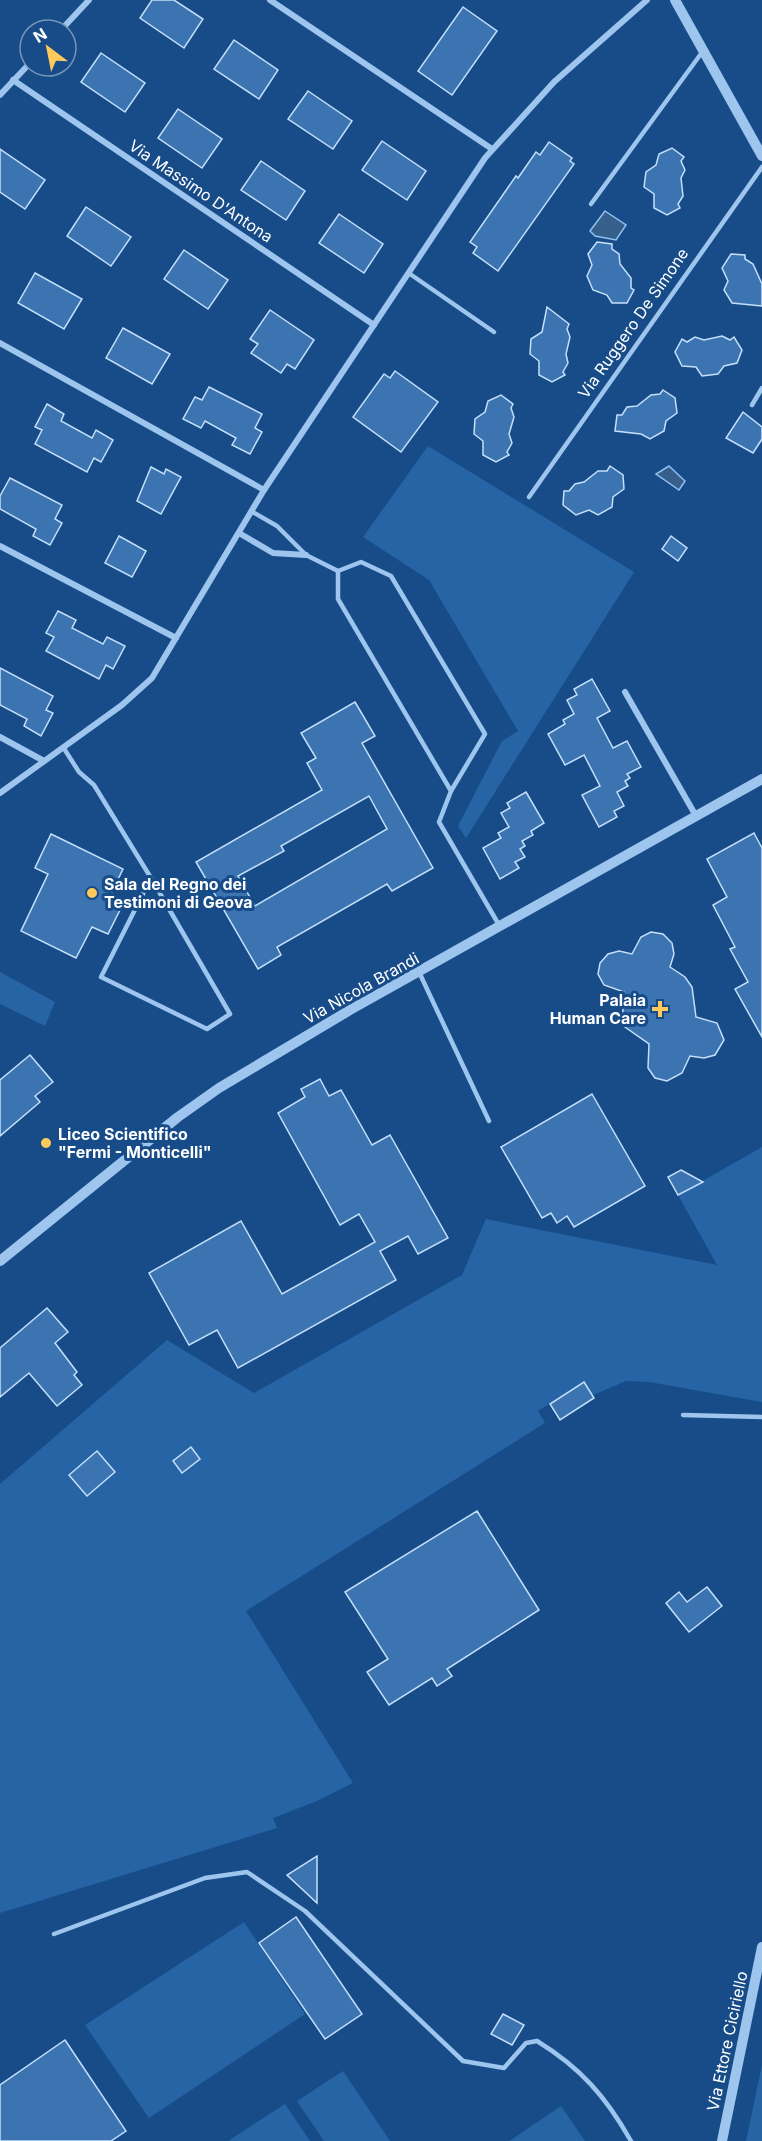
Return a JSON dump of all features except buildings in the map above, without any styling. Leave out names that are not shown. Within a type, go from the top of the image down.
[{"type":"street","points":[[72,18],[89,0]]},
{"type":"street","points":[[270,0],[492,149]]},
{"type":"street","points":[[0,794],[122,705],[152,678],[264,490],[492,149],[554,82],[647,0]]},
{"type":"street","points":[[675,0],[762,156]]},
{"type":"street","points":[[0,95],[18,75]]},
{"type":"street","name":"Via Massimo D'Antona","points":[[13,80],[374,325]]},
{"type":"street","points":[[0,343],[264,490]]},
{"type":"street","points":[[239,532],[273,553],[306,555]]},
{"type":"street","points":[[0,546],[176,638]]},
{"type":"street","points":[[625,692],[696,816]]},
{"type":"street","points":[[0,736],[44,761]]},
{"type":"street","name":"Via Nicola Brandi","points":[[0,1261],[178,1117],[219,1088],[350,1010],[762,778]]},
{"type":"street","name":"Via Ettore Ciciriello","points":[[722,2141],[762,1947]]},
{"type":"lane","points":[[591,204],[703,51]]},
{"type":"lane","name":"Via Ruggero De Simone","points":[[529,497],[762,167]]},
{"type":"lane","points":[[410,274],[494,332]]},
{"type":"lane","points":[[752,405],[762,388]]},
{"type":"lane","points":[[251,511],[277,526],[306,555],[338,571],[361,562],[391,576],[485,734],[451,791],[439,822],[500,927]]},
{"type":"lane","points":[[338,571],[338,599],[451,791]]},
{"type":"lane","points":[[63,747],[79,772],[94,785],[151,878],[230,1014],[207,1029],[101,977],[151,878]]},
{"type":"lane","points":[[419,972],[489,1121]]},
{"type":"lane","points":[[683,1415],[762,1417]]},
{"type":"lane","points":[[54,1934],[205,1878],[247,1872],[304,1911],[463,2061],[504,2068],[526,2043],[537,2041],[564,2058],[610,2104],[631,2141]]},
{"type":"shaded area","points":[[605,211],[626,225],[616,240],[595,236],[590,231]]},
{"type":"shaded area","points":[[428,446],[634,572],[466,838],[458,826],[502,741],[518,731],[429,580],[363,537]]},
{"type":"shaded area","points":[[669,466],[685,481],[679,490],[656,474]]},
{"type":"shaded area","points":[[0,972],[55,1002],[45,1026],[0,1004]]},
{"type":"shaded area","points":[[762,1147],[762,1402],[649,1382],[626,1381],[593,1395],[584,1382],[538,1411],[545,1423],[246,1611],[353,1783],[317,1801],[273,1818],[277,1828],[0,1913],[0,1484],[167,1340],[254,1393],[462,1275],[486,1219],[717,1265],[678,1195]]},
{"type":"shaded area","points":[[244,1922],[305,2014],[149,2118],[85,2025]]},
{"type":"shaded area","points":[[762,2065],[762,2141],[746,2141]]},
{"type":"shaded area","points":[[343,2071],[390,2141],[324,2141],[297,2101]]},
{"type":"shaded area","points":[[285,2104],[310,2141],[229,2141],[234,2137]]},
{"type":"shaded area","points":[[561,2106],[585,2141],[509,2141],[511,2140]]},
{"type":"place","name":"Sala del Regno dei Testimoni di Geova","points":[[92,893]]},
{"type":"place","name":"Palaia Human Care","points":[[660,1009]]},
{"type":"place","name":"Liceo Scientifico \"Fermi - Monticelli\"","points":[[46,1143]]}]
